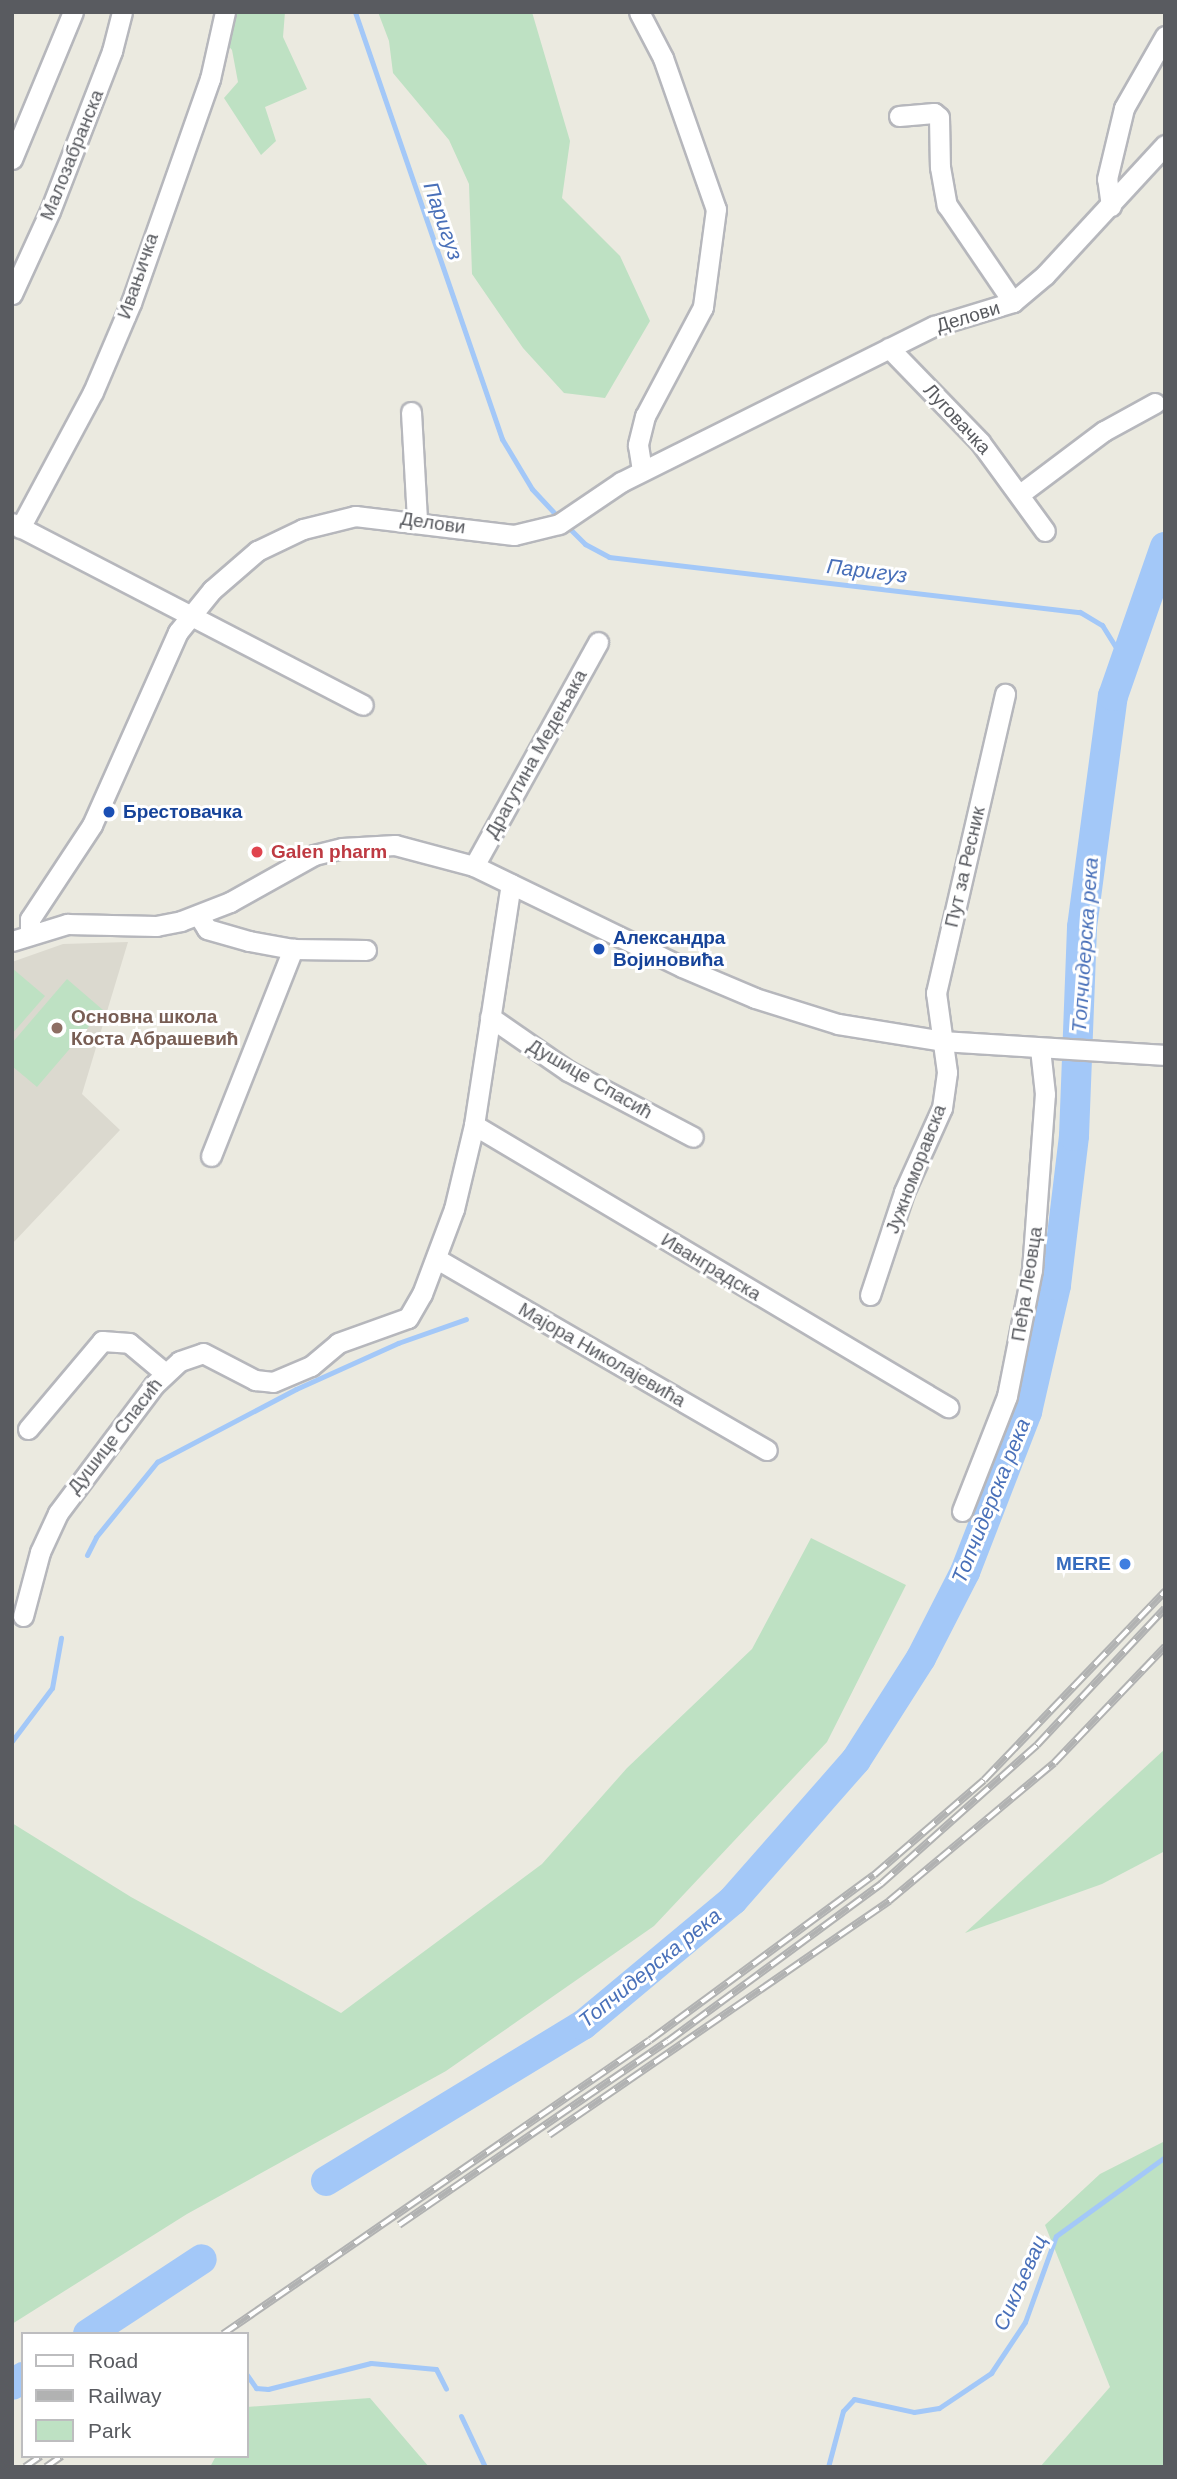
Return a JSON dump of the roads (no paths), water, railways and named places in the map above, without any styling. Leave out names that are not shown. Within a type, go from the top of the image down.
[{"type":"street","points":[[12,159],[73,12]]},
{"type":"street","name":"Малозабранска","points":[[12,294],[50,212],[113,51],[121,12]]},
{"type":"street","name":"Ивањичка","points":[[16,526],[93,391],[131,303],[210,79],[225,12]]},
{"type":"street","points":[[639,12],[663,58],[716,209],[703,307],[645,416],[638,445],[642,471]]},
{"type":"street","points":[[1111,206],[1107,179],[1124,108],[1165,36]]},
{"type":"street","name":"Делови","points":[[899,116],[934,113],[939,117],[940,167],[947,205],[1013,302]]},
{"type":"street","name":"Делови","points":[[30,933],[30,919],[92,825],[148,694],[188,617],[257,551],[303,528],[355,516],[417,520],[514,535],[559,524],[642,471],[889,348],[934,326],[1013,302],[1111,206],[1165,145]]},
{"type":"street","name":"Луговачка","points":[[889,348],[970,430],[1045,531]]},
{"type":"street","points":[[1020,495],[1104,431],[1155,403]]},
{"type":"street","points":[[411,412],[417,520]]},
{"type":"street","points":[[16,526],[363,705]]},
{"type":"street","name":"Драгутина Медењака","points":[[474,866],[598,642]]},
{"type":"street","name":"Пут за Ресник","points":[[943,1041],[936,993],[1005,694]]},
{"type":"street","points":[[12,941],[30,933],[67,924],[156,926],[200,916],[299,861],[342,848],[395,845],[474,866],[755,998],[838,1024],[943,1041],[1165,1055]]},
{"type":"street","name":"Душице Спасић","points":[[23,1616],[40,1552],[58,1513],[165,1373],[187,1356],[203,1353],[255,1380],[285,1378],[311,1366],[338,1343],[408,1318],[437,1259],[474,1125],[511,884]]},
{"type":"street","points":[[200,916],[206,929],[215,933],[293,949],[366,950]]},
{"type":"street","points":[[211,1156],[293,949]]},
{"type":"street","name":"Душице Спасић","points":[[490,1017],[568,1071],[693,1137]]},
{"type":"street","name":"Јужноморавска","points":[[870,1295],[904,1192],[943,1108],[947,1072],[943,1041]]},
{"type":"street","name":"Пеђа Леовца","points":[[962,1511],[1007,1396],[1032,1270],[1045,1094],[1045,1049]]},
{"type":"street","name":"Иванградска","points":[[474,1125],[948,1407]]},
{"type":"street","name":"Мајора Николајевића","points":[[437,1259],[767,1450]]},
{"type":"street","points":[[28,1429],[102,1341],[129,1343],[165,1373]]},
{"type":"waterway","name":"Паригуз","points":[[355,12],[502,439],[532,489],[559,518]]},
{"type":"waterway","name":"Паригуз","points":[[566,525],[585,544],[609,557],[1080,612],[1102,625],[1125,662]]},
{"type":"waterway","name":"Топчидерска река","points":[[326,2181],[583,2025],[733,1900],[856,1760],[921,1658],[965,1572],[1027,1412],[1056,1285],[1074,1136],[1082,927],[1113,696],[1165,547]]},
{"type":"waterway","points":[[87,1555],[96,1537],[157,1462],[296,1389],[398,1343],[466,1319]]},
{"type":"waterway","points":[[12,1741],[52,1688],[61,1638]]},
{"type":"waterway","name":"Сикљевац","points":[[828,2467],[843,2411],[854,2399],[914,2412],[939,2408],[991,2373],[1025,2322],[1056,2236],[1165,2157]]},
{"type":"waterway","name":"Топчидерска река","points":[[91,2332],[202,2259]]},
{"type":"waterway","name":"Сикљевац","points":[[248,2376],[256,2388],[268,2389],[371,2363],[436,2369],[446,2389]]},
{"type":"waterway","name":"Топчидерска река","points":[[12,2385],[21,2378]]},
{"type":"waterway","name":"Сикљевац","points":[[461,2416],[485,2467]]},
{"type":"railway","points":[[226,2332],[650,2040],[874,1875],[984,1780],[1165,1591]]},
{"type":"railway","points":[[399,2225],[668,2041],[881,1884],[1037,1745],[1165,1608]]},
{"type":"railway","points":[[549,2135],[889,1901],[1054,1763],[1165,1647]]},
{"type":"railway","points":[[25,2467],[38,2458]]},
{"type":"railway","points":[[46,2467],[59,2458]]},
{"type":"place","name":"Брестовачка","points":[[109,812]]},
{"type":"place","name":"Galen pharm","points":[[257,852]]},
{"type":"place","name":"Александра Војиновића","points":[[599,949]]},
{"type":"place","name":"Основна школа Коста Абрашевић","points":[[57,1028]]},
{"type":"place","name":"MERE","points":[[1125,1564]]}]
